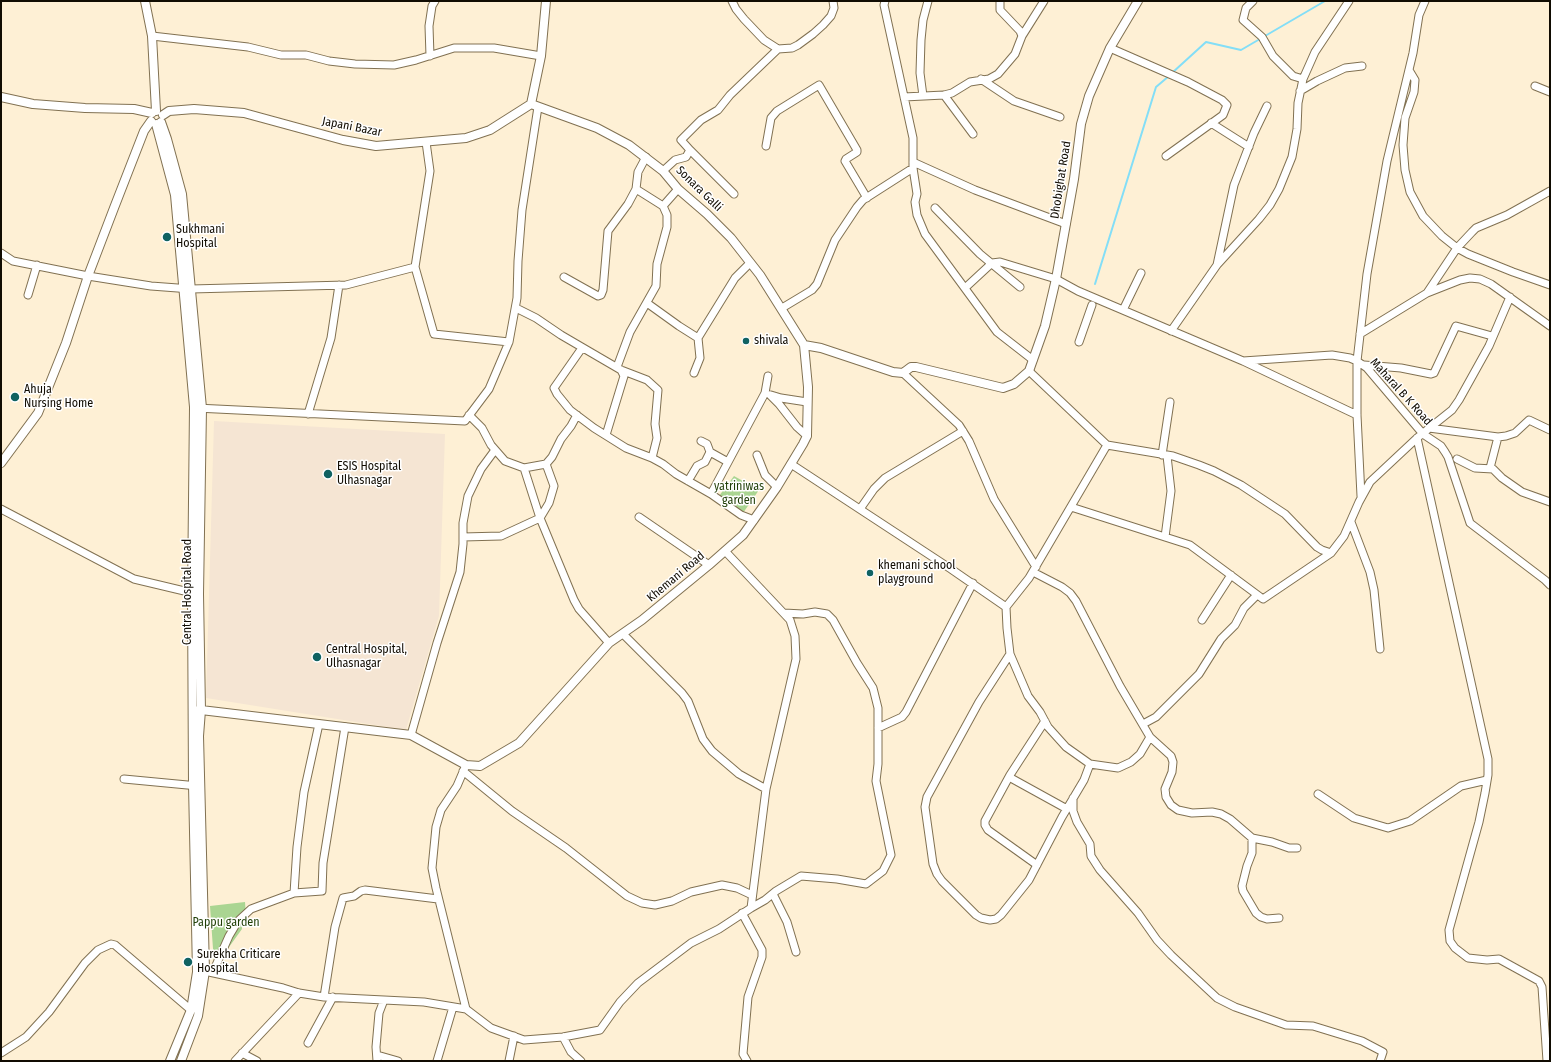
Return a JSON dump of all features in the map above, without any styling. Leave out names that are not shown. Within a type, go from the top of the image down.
[{"type":"street","name":"Central Hospital Road","points":[[145,1],[152,36],[157,118],[167,139],[182,194],[187,289],[198,408],[196,594],[197,710],[199,736],[197,786],[205,972],[198,1016],[181,1061]]},
{"type":"street","points":[[430,56],[429,26],[432,6],[435,1]]},
{"type":"street","points":[[198,408],[465,421],[489,389],[509,342],[516,308],[522,210],[541,56],[546,1]]},
{"type":"street","points":[[732,1],[744,20],[764,40],[778,49],[792,48],[813,34],[831,16],[834,8],[833,1]]},
{"type":"street","points":[[885,1],[884,4],[913,138],[913,165],[917,194],[915,202],[917,215],[925,234],[997,332],[1033,360]]},
{"type":"street","points":[[923,96],[920,73],[921,40],[923,20],[928,1]]},
{"type":"street","points":[[1000,1],[1000,10],[1020,30],[1022,36]]},
{"type":"street","points":[[904,97],[944,95],[952,93],[970,82],[981,79],[989,79],[998,74],[1015,54],[1022,36],[1044,1]]},
{"type":"street","name":"Dhobighat Road","points":[[1029,371],[1045,326],[1056,279],[1074,179],[1081,124],[1089,96],[1110,48],[1138,1]]},
{"type":"street","points":[[1253,1],[1246,8],[1243,20],[1263,39],[1273,56],[1293,76],[1303,79]]},
{"type":"street","points":[[1171,331],[1217,265],[1259,219],[1270,205],[1279,189],[1292,157],[1297,128],[1298,103],[1303,79],[1315,52],[1349,1]]},
{"type":"street","points":[[1362,496],[1357,415],[1360,334],[1367,274],[1387,161],[1409,70],[1419,15],[1425,1]]},
{"type":"street","points":[[152,36],[248,47],[281,55],[306,56],[328,61],[355,64],[394,65],[454,48],[494,48],[541,56]]},
{"type":"street","points":[[1110,48],[1170,74],[1222,100],[1228,105],[1223,115],[1166,156]]},
{"type":"street","points":[[734,194],[681,140],[701,120],[718,110],[730,96],[778,49]]},
{"type":"street","points":[[1300,92],[1317,81],[1345,68],[1362,66]]},
{"type":"street","points":[[1409,70],[1415,80],[1414,92],[1405,118],[1403,144],[1405,170],[1410,192],[1423,216],[1442,236],[1457,248],[1513,272],[1550,284]]},
{"type":"street","points":[[981,79],[1014,101],[1060,116]]},
{"type":"street","points":[[766,146],[771,118],[777,111],[819,85],[857,150],[857,152],[845,161],[867,198]]},
{"type":"street","points":[[1535,86],[1550,92]]},
{"type":"street","points":[[944,95],[973,134]]},
{"type":"street","points":[[1,97],[33,104],[85,108],[134,109],[157,118],[144,131],[88,276],[66,343],[38,413],[1,463]]},
{"type":"street","name":"Japani Bazar","points":[[157,118],[169,111],[194,109],[244,113],[344,140],[376,146],[466,138],[490,130],[535,105]]},
{"type":"street","name":"Sonara Galli","points":[[535,105],[596,128],[629,145],[663,171],[678,188],[731,238],[782,308],[804,345]]},
{"type":"street","points":[[1217,265],[1234,185],[1267,106]]},
{"type":"street","points":[[1211,123],[1249,147]]},
{"type":"street","points":[[426,142],[430,171],[415,267],[434,334],[509,342]]},
{"type":"street","points":[[663,171],[675,160],[686,157],[690,150]]},
{"type":"street","points":[[564,277],[598,296],[601,295],[608,231],[628,204],[636,189],[638,172],[646,157]]},
{"type":"street","points":[[913,165],[1066,224]]},
{"type":"street","points":[[782,308],[812,290],[817,284],[835,240],[850,216],[867,198],[913,165]]},
{"type":"street","points":[[663,206],[678,188]]},
{"type":"street","points":[[619,369],[630,332],[656,286],[657,264],[667,227],[667,215],[663,206],[636,189]]},
{"type":"street","points":[[1427,293],[1457,248],[1476,228],[1506,215],[1550,191]]},
{"type":"street","points":[[935,208],[980,254],[1020,287]]},
{"type":"street","points":[[1,253],[13,261],[88,276],[151,286],[187,289],[346,285],[415,267]]},
{"type":"street","name":"Maharal B K Road","points":[[992,263],[1000,262],[1056,279],[1078,291],[1243,361],[1332,356],[1350,358],[1360,363],[1420,436],[1441,446],[1448,457],[1470,523],[1550,585]]},
{"type":"street","points":[[694,373],[700,358],[698,338],[735,278],[750,263]]},
{"type":"street","points":[[965,288],[992,263]]},
{"type":"street","points":[[28,295],[37,265]]},
{"type":"street","points":[[1123,310],[1142,273]]},
{"type":"street","points":[[1360,334],[1427,293],[1460,280],[1470,278],[1480,278],[1510,296],[1550,326]]},
{"type":"street","points":[[308,414],[330,338],[339,285]]},
{"type":"street","points":[[1071,507],[1190,545],[1263,599],[1331,553],[1337,547],[1370,482],[1429,428],[1446,416],[1459,400],[1489,346],[1510,296]]},
{"type":"street","points":[[647,303],[698,338]]},
{"type":"street","points":[[1079,342],[1092,305]]},
{"type":"street","points":[[516,308],[536,318],[582,348],[619,369],[647,380],[658,390],[655,424],[657,438],[652,458]]},
{"type":"street","points":[[1360,363],[1434,374],[1456,326],[1492,336]]},
{"type":"street","points":[[804,345],[820,348],[893,372],[903,373],[952,417],[963,431],[994,499],[1034,570],[1062,587],[1076,600],[1136,716],[1143,724],[1150,737],[1170,756],[1173,762],[1172,772],[1165,789],[1166,797],[1170,805],[1178,810],[1192,813],[1212,812],[1221,814],[1230,819],[1252,838],[1272,842],[1289,848],[1296,848]]},
{"type":"street","name":"Khemani Road","points":[[464,768],[480,766],[518,743],[609,643],[642,620],[743,535],[777,487],[807,436],[808,387],[804,345]]},
{"type":"street","points":[[582,348],[554,388],[557,394],[577,416],[626,448],[652,458],[711,494],[741,515],[754,520]]},
{"type":"street","points":[[1243,361],[1357,415]]},
{"type":"street","points":[[903,373],[912,367],[916,367],[1003,388],[1014,384],[1029,371],[1107,445],[1165,455],[1199,464],[1241,485],[1285,514],[1318,547],[1331,553]]},
{"type":"street","points":[[606,435],[624,376],[619,369]]},
{"type":"street","points":[[711,494],[767,394],[768,376]]},
{"type":"street","points":[[767,394],[780,398],[807,402]]},
{"type":"street","points":[[767,394],[779,404],[797,427],[807,436]]},
{"type":"street","points":[[1165,537],[1170,491],[1165,455],[1170,402]]},
{"type":"street","points":[[469,415],[482,428],[495,450],[505,461],[524,468],[546,464],[552,457],[561,439],[577,416]]},
{"type":"street","points":[[1429,428],[1498,437],[1515,433],[1529,420],[1550,430]]},
{"type":"street","points":[[860,509],[874,489],[885,478],[963,431]]},
{"type":"street","points":[[1420,436],[1488,759],[1487,780],[1479,822],[1449,930],[1450,941],[1455,948],[1468,958],[1486,960],[1499,959],[1540,981],[1542,987],[1547,1061]]},
{"type":"street","points":[[1490,468],[1498,437]]},
{"type":"street","points":[[701,441],[707,444],[710,452],[728,462]]},
{"type":"street","points":[[1107,445],[1034,570],[1006,607],[1008,642],[1010,654],[1028,696],[1048,727],[1066,747],[1090,764],[1118,768],[1131,762],[1140,754],[1150,737]]},
{"type":"street","points":[[411,735],[437,643],[460,572],[463,523],[468,496],[481,469],[495,450]]},
{"type":"street","points":[[688,480],[697,466],[705,462],[710,452]]},
{"type":"street","points":[[757,455],[765,475],[777,487]]},
{"type":"street","points":[[1457,459],[1475,468],[1490,468],[1495,470],[1502,478],[1522,492],[1550,502]]},
{"type":"street","points":[[463,537],[501,536],[540,518],[549,503],[554,486],[546,464]]},
{"type":"street","points":[[791,464],[1006,607]]},
{"type":"street","points":[[524,468],[540,518],[576,605],[609,643]]},
{"type":"street","points":[[1,509],[134,580],[196,594]]},
{"type":"street","points":[[639,516],[709,565]]},
{"type":"street","points":[[1351,522],[1370,572],[1374,590],[1380,648]]},
{"type":"street","points":[[725,551],[790,620],[795,636],[796,659],[766,789],[751,908]]},
{"type":"street","points":[[1202,620],[1231,575]]},
{"type":"street","points":[[878,728],[902,717],[906,712],[973,584]]},
{"type":"street","points":[[1143,724],[1160,713],[1199,674],[1221,639],[1235,625],[1244,608],[1257,595]]},
{"type":"street","points":[[345,727],[323,863],[322,891],[294,893],[251,909],[238,921],[205,972],[299,993],[324,997],[424,1002],[453,1007],[466,1010],[491,1028],[524,1040],[563,1037],[600,1030],[620,1002],[638,983],[691,943],[719,929],[742,912],[765,900],[801,876],[837,879],[866,884],[883,872],[891,855],[876,781],[878,764],[878,708],[873,688],[833,620],[827,614],[815,612],[784,614]]},
{"type":"street","points":[[623,634],[682,693],[688,701],[703,739],[712,751],[739,774],[766,789]]},
{"type":"street","points":[[1010,654],[979,702],[927,797],[925,807],[926,823],[933,864],[937,874],[942,881],[981,918],[990,920],[996,919],[1001,915],[1029,880],[1084,780],[1090,764]]},
{"type":"street","points":[[197,710],[411,735],[464,768],[512,811],[566,848],[627,896],[642,903],[655,905],[672,901],[691,892],[722,885],[737,888],[752,895]]},
{"type":"street","points":[[1036,865],[988,830],[985,825],[985,821],[1009,777],[1045,721]]},
{"type":"street","points":[[294,893],[297,847],[304,792],[319,724]]},
{"type":"street","points":[[464,768],[457,786],[441,810],[436,827],[432,868],[438,899],[466,1010]]},
{"type":"street","points":[[1009,777],[1067,809]]},
{"type":"street","points":[[124,779],[197,786]]},
{"type":"street","points":[[1318,794],[1354,818],[1388,828],[1410,821],[1461,786],[1487,780]]},
{"type":"street","points":[[1073,798],[1073,811],[1077,822],[1090,844],[1092,856],[1100,870],[1138,913],[1171,955],[1217,998],[1235,1007],[1286,1025],[1313,1026],[1362,1041],[1383,1052],[1380,1061]]},
{"type":"street","points":[[1252,838],[1252,852],[1242,886],[1243,891],[1256,913],[1261,917],[1267,919],[1279,918]]},
{"type":"street","points":[[324,997],[335,927],[343,898],[354,896],[361,890],[365,890],[438,899]]},
{"type":"street","points":[[773,894],[787,922],[796,952]]},
{"type":"street","points":[[742,912],[762,950],[762,957],[748,997],[743,1054],[747,1061]]},
{"type":"street","points":[[1,1053],[26,1037],[49,1012],[85,963],[98,950],[111,944],[116,945],[191,1010]]},
{"type":"street","name":"Central Hospital Road","points":[[170,1061],[205,972]]},
{"type":"street","points":[[235,1061],[299,993]]},
{"type":"street","points":[[308,1043],[333,997]]},
{"type":"street","points":[[384,1000],[379,1013],[377,1058],[398,1061]]},
{"type":"street","points":[[437,1061],[453,1007]]},
{"type":"street","points":[[509,1061],[514,1036]]},
{"type":"street","points":[[563,1037],[572,1052],[581,1061]]},
{"type":"street","points":[[242,1053],[257,1061]]},
{"type":"shaded area","name":"Central Hospital, Ulhasnagar","points":[[214,421],[445,434],[439,616],[406,730],[206,698]]},
{"type":"green space","name":"yatriniwas garden","points":[[734,476],[759,490],[743,513],[719,496]]},
{"type":"green space","name":"Pappu garden","points":[[245,902],[246,916],[241,917],[242,929],[224,954],[214,963],[210,906]]},
{"type":"waterway","points":[[1172,73],[1206,42],[1241,50],[1325,1]]},
{"type":"waterway","points":[[1095,284],[1156,87],[1169,76]]},
{"type":"place","name":"Sukhmani Hospital","points":[[167,237]]},
{"type":"place","name":"shivala","points":[[746,341]]},
{"type":"place","name":"Ahuja Nursing Home","points":[[15,397]]},
{"type":"place","name":"ESIS Hospital Ulhasnagar","points":[[328,474]]},
{"type":"place","name":"khemani school playground","points":[[870,573]]},
{"type":"place","name":"Central Hospital, Ulhasnagar","points":[[317,657]]},
{"type":"place","name":"Surekha Criticare Hospital","points":[[188,962]]}]
